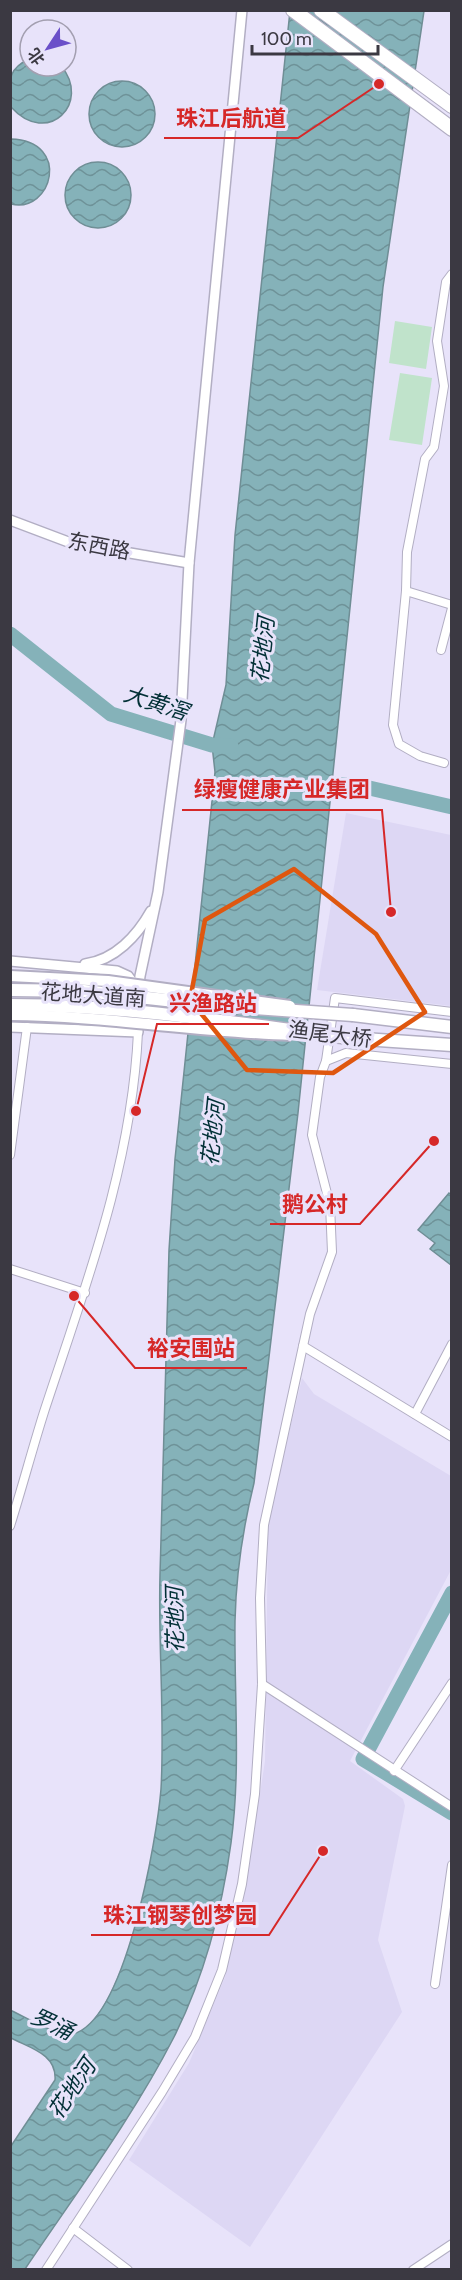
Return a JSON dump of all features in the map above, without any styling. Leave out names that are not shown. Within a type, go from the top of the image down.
[{"type":"highway","points":[[293,10],[452,129]]},
{"type":"highway","points":[[321,10],[452,106]]},
{"type":"main road","points":[[10,976],[132,984],[353,1015]]},
{"type":"main road","name":"花地大道南","points":[[10,990],[84,991],[211,1005],[353,1015],[452,1027]]},
{"type":"main road","name":"花地大道南","points":[[10,1005],[83,1006],[210,1019]]},
{"type":"main road","points":[[10,1015],[70,1017],[267,1034],[349,1038]]},
{"type":"main road","name":"渔尾大桥","points":[[210,1019],[349,1038],[452,1045]]},
{"type":"street","points":[[10,1526],[107,1220],[131,1098],[138,1032],[138,992],[158,892],[181,720],[189,563],[242,10]]},
{"type":"street","points":[[444,763],[420,756],[399,744],[393,725],[406,591],[407,552],[425,459],[434,447],[444,386],[437,341],[446,282],[452,274]]},
{"type":"street","name":"东西路","points":[[10,520],[71,543],[189,563]]},
{"type":"street","points":[[406,591],[452,607],[441,650]]},
{"type":"street","points":[[73,966],[95,963],[118,950],[146,920],[158,892]]},
{"type":"street","name":"花地大道南","points":[[10,961],[123,973],[134,982],[138,992]]},
{"type":"street","points":[[46,2270],[162,2092],[195,2037],[222,1970],[242,1884],[252,1817],[262,1684],[260,1598],[264,1525],[310,1314],[332,1252],[330,1205],[312,1135],[335,998],[452,1012]]},
{"type":"street","name":"花地大道南","points":[[10,1027],[138,1032]]},
{"type":"street","points":[[10,1155],[27,1028]]},
{"type":"street","points":[[326,1061],[346,1053],[452,1065]]},
{"type":"street","points":[[10,1269],[85,1293]]},
{"type":"street","points":[[415,1414],[452,1344]]},
{"type":"street","points":[[303,1346],[452,1437]]},
{"type":"street","points":[[394,1771],[452,1683]]},
{"type":"street","points":[[262,1684],[452,1807]]},
{"type":"street","points":[[435,1984],[452,1865]]},
{"type":"street","points":[[73,2228],[128,2270]]},
{"type":"street","points":[[413,2270],[452,2244]]},
{"type":"highlighted area","points":[[294,869],[376,934],[425,1012],[333,1073],[247,1070],[190,1000],[205,920]]},
{"type":"shaded area","points":[[395,321],[432,327],[426,369],[389,363]]},
{"type":"shaded area","points":[[400,373],[432,378],[422,445],[389,440]]},
{"type":"shaded area","points":[[346,813],[451,835],[451,1006],[317,990]]},
{"type":"shaded area","points":[[302,1378],[314,1394],[451,1476],[451,1570],[350,1761],[403,1799],[405,1806],[378,1940],[402,2012],[250,2247],[129,2160],[189,2063],[225,1977],[244,1896],[265,1761],[268,1522]]},
{"type":"water","name":"花地河","points":[[290,11],[424,11],[383,287],[298,1113],[254,1483],[243,1534],[239,1569],[235,1621],[236,1788],[231,1843],[223,1893],[203,1967],[174,2037],[122,2126],[25,2269],[11,2269],[11,2146],[55,2080],[52,2064],[47,2058],[11,2038],[10,2010],[51,2030],[73,2034],[92,2021],[109,1997],[135,1925],[153,1846],[161,1789],[160,1575],[169,1250],[175,1159],[215,772],[212,745],[226,685],[235,535]]},
{"type":"water","points":[[18,66],[18,78],[68,78],[71,93],[69,106],[51,122],[39,123],[25,118],[11,107],[10,84]]},
{"type":"water","points":[[122,81],[135,84],[145,91],[152,101],[155,114],[152,127],[145,137],[135,144],[122,147],[109,144],[99,137],[92,127],[89,114],[92,101],[99,91],[109,84]]},
{"type":"water","points":[[11,139],[30,143],[42,151],[49,163],[49,176],[45,188],[37,198],[25,204],[11,204]]},
{"type":"water","points":[[98,162],[111,165],[121,172],[128,182],[131,195],[128,208],[121,218],[111,225],[98,228],[85,225],[75,218],[68,208],[65,195],[68,182],[75,172],[85,165]]},
{"type":"water","points":[[449,1193],[452,1195],[451,1265],[430,1249],[435,1243],[418,1230]]},
{"type":"waterway","name":"大黄滘","points":[[10,634],[111,714],[212,745],[231,746]]},
{"type":"waterway","points":[[312,782],[365,787],[452,807]]},
{"type":"waterway","points":[[452,1593],[363,1759],[452,1813]]},
{"type":"place","name":"珠江后航道","points":[[379,84]]},
{"type":"place","name":"绿瘦健康产业集团","points":[[391,912]]},
{"type":"place","name":"兴渔路站","points":[[136,1111]]},
{"type":"place","name":"鹅公村","points":[[434,1141]]},
{"type":"place","name":"裕安围站","points":[[74,1296]]},
{"type":"place","name":"珠江钢琴创梦园","points":[[323,1851]]},
{"type":"water label","name":"罗涌","points":[[52,2024]]}]
